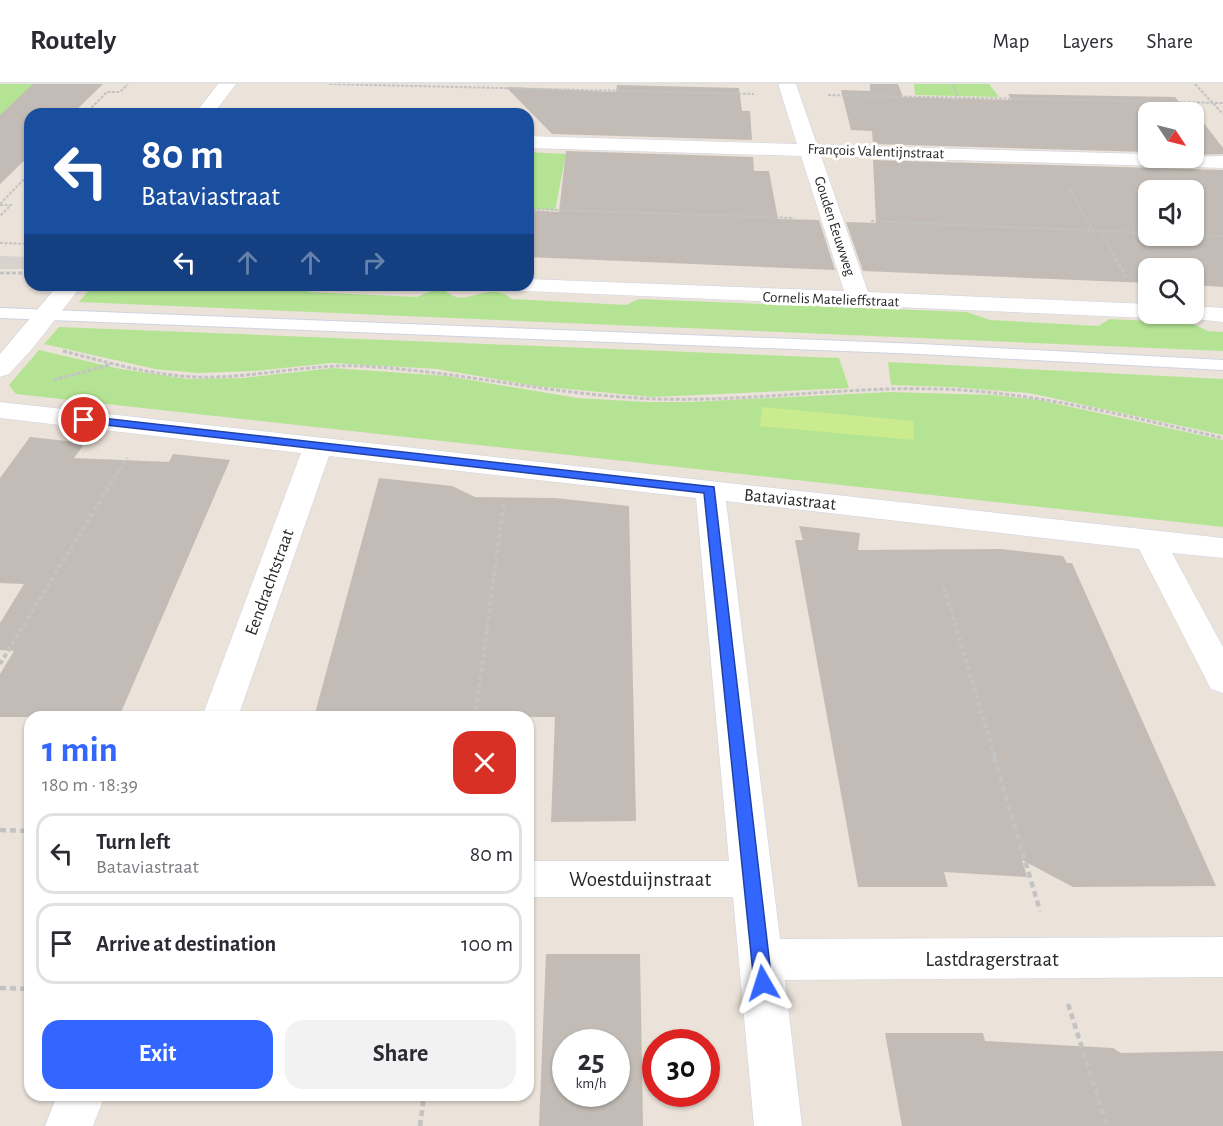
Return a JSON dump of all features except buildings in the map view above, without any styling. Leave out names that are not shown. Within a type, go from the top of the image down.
[{"type":"street","points":[[209,108],[227,84]]},
{"type":"street","name":"Gouden Eeuwweg","points":[[787,84],[859,300]]},
{"type":"street","name":"François Valentijnstraat","points":[[534,142],[1223,162]]},
{"type":"street","name":"Cornelis Matelieffstraat","points":[[534,286],[1138,311]]},
{"type":"street","points":[[0,369],[23,345],[65,291]]},
{"type":"street","points":[[1204,314],[1223,315]]},
{"type":"street","name":"Bataviastraat","points":[[0,410],[1223,549]]},
{"type":"street","name":"Eendrachtstraat","points":[[222,711],[318,446]]},
{"type":"street","points":[[710,490],[778,1126]]},
{"type":"street","points":[[1150,540],[1223,680]]},
{"type":"street","name":"Woestduijnstraat","points":[[534,879],[752,879]]},
{"type":"street","name":"Lastdragerstraat","points":[[760,960],[1223,957]]},
{"type":"street","points":[[69,1126],[79,1101]]},
{"type":"lane","points":[[0,313],[920,349],[1223,365]]},
{"type":"path","points":[[91,108],[107,92],[120,92],[128,84]]},
{"type":"path","points":[[565,89],[566,84]]},
{"type":"path","points":[[952,84],[958,97]]},
{"type":"path","points":[[1195,84],[1223,114]]},
{"type":"path","points":[[1052,156],[1093,231]]},
{"type":"path","points":[[0,204],[24,179]]},
{"type":"path","points":[[0,204],[11,205],[0,216]]},
{"type":"path","points":[[1100,231],[1138,296]]},
{"type":"path","points":[[1204,235],[1223,236]]},
{"type":"path","points":[[0,243],[24,244]]},
{"type":"path","points":[[0,273],[24,273]]},
{"type":"path","points":[[23,345],[52,349],[141,370],[196,377],[320,366],[423,370],[587,396],[660,400],[890,389],[1001,393],[1065,402],[1223,438]]},
{"type":"path","points":[[0,664],[147,427]]},
{"type":"path","points":[[476,711],[508,468]]},
{"type":"path","points":[[944,586],[1054,958],[1107,1126]]},
{"type":"path","points":[[0,830],[24,831]]},
{"type":"path","points":[[0,988],[24,989]]},
{"type":"path","points":[[420,1126],[423,1101]]},
{"type":"green space","points":[[0,84],[35,84],[0,121]]},
{"type":"green space","points":[[914,84],[989,84],[999,97],[915,95]]},
{"type":"green space","points":[[534,152],[566,154],[555,210],[534,209]]},
{"type":"green space","points":[[88,291],[307,291],[417,297],[431,291],[446,291],[453,296],[460,297],[496,292],[512,299],[626,305],[639,299],[967,312],[990,320],[1098,326],[1110,319],[1138,320],[1138,324],[1193,324],[1208,331],[1223,332],[1223,351],[79,302]]},
{"type":"green space","points":[[59,327],[839,358],[849,388],[652,397],[536,386],[437,369],[332,363],[253,371],[198,373],[155,369],[44,344]]},
{"type":"green space","points":[[39,350],[121,369],[188,379],[242,378],[333,368],[447,376],[577,398],[647,402],[890,392],[994,395],[1039,400],[1223,440],[1223,527],[16,394],[9,385]]},
{"type":"green space","points":[[888,362],[1223,379],[1223,435],[1029,393],[891,385]]},
{"type":"green space","points":[[762,407],[913,421],[914,440],[760,426]]},
{"type":"shaded area","points":[[0,256],[24,257],[24,269],[0,269]]},
{"type":"route","points":[[84,420],[710,490],[763,983]]}]
